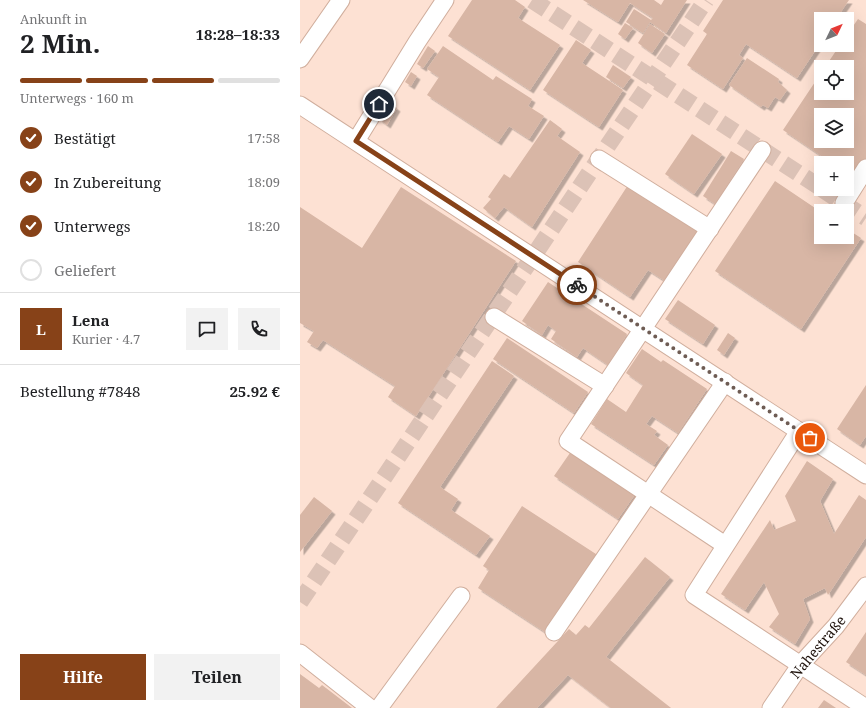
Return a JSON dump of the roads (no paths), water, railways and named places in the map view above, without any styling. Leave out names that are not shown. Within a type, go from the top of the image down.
[{"type":"street","points":[[300,60],[341,0]]},
{"type":"street","points":[[356,141],[417,42],[445,0]]},
{"type":"street","points":[[300,105],[866,475]]},
{"type":"street","points":[[725,545],[568,441],[762,150]]},
{"type":"street","points":[[598,159],[710,229]]},
{"type":"street","points":[[844,203],[866,168]]},
{"type":"street","points":[[494,317],[605,386]]},
{"type":"street","points":[[554,632],[725,382]]},
{"type":"street","points":[[799,431],[694,595],[866,708]]},
{"type":"street","name":"Nahestraße","points":[[771,708],[801,664],[836,626],[866,586]]},
{"type":"street","points":[[379,708],[461,596]]},
{"type":"street","points":[[300,652],[370,708]]},
{"type":"tunnel","points":[[532,0],[814,183]]},
{"type":"tunnel","points":[[300,602],[706,0]]},
{"type":"tunnel","points":[[833,196],[866,218]]}]
